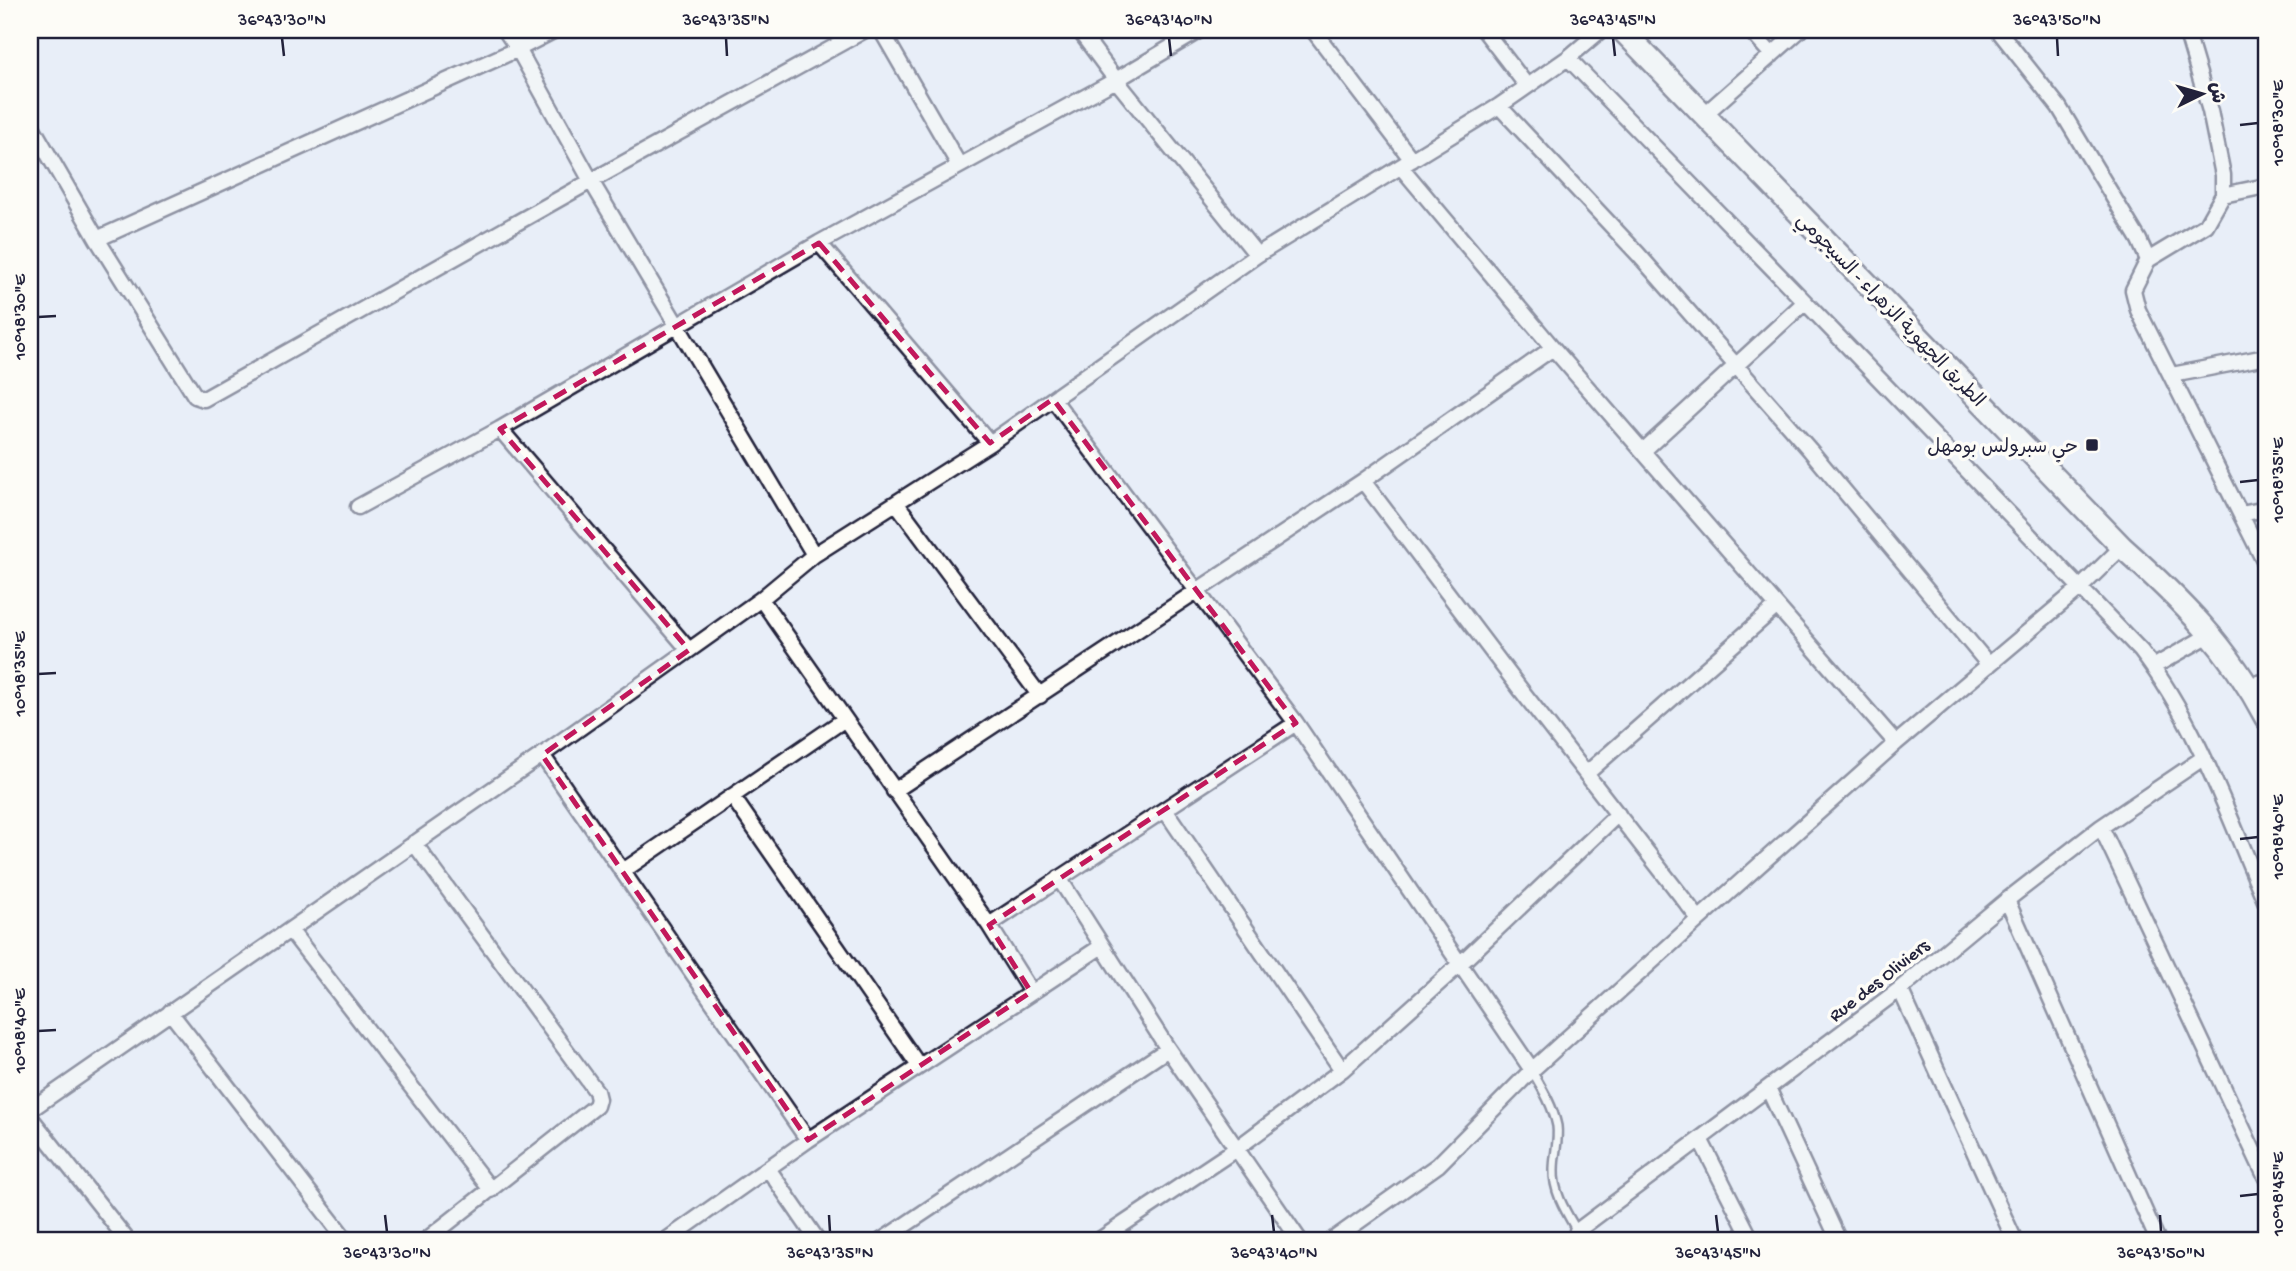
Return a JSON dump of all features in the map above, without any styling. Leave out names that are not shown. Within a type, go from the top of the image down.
[{"type":"main road","name":"الطريق الجهوية الزهراء - السيجومي","points":[[1622,30],[2122,547],[2165,586],[2258,683],[2266,718]]},
{"type":"street","points":[[505,30],[519,49],[591,181],[814,555]]},
{"type":"street","points":[[97,239],[519,49],[555,30]]},
{"type":"street","points":[[30,123],[97,239],[195,396],[204,399],[865,30]]},
{"type":"street","points":[[881,30],[958,165]]},
{"type":"street","points":[[1079,30],[1257,255]]},
{"type":"street","points":[[358,507],[500,429],[819,243],[1116,80],[1199,30]]},
{"type":"street","points":[[1313,30],[1407,164],[1553,348],[1896,743]]},
{"type":"street","points":[[1484,30],[1527,86]]},
{"type":"street","points":[[30,1110],[542,755],[761,599],[814,555],[990,443],[1257,255],[1499,106],[1568,58],[1601,30]]},
{"type":"street","points":[[1750,30],[1772,55]]},
{"type":"street","points":[[1705,114],[1800,30]]},
{"type":"street","points":[[1998,30],[2059,107],[2139,240],[2148,260]]},
{"type":"street","points":[[2186,30],[2210,111],[2223,175],[2223,195],[2206,225],[2148,260],[2133,290],[2135,299],[2266,565]]},
{"type":"street","points":[[1568,58],[1866,363],[2153,667],[2169,690],[2203,758],[2266,903]]},
{"type":"street","points":[[1499,106],[1638,254],[1810,450],[1989,665]]},
{"type":"street","points":[[2223,195],[2266,186]]},
{"type":"street","points":[[819,243],[990,443]]},
{"type":"street","points":[[1643,451],[1805,302]]},
{"type":"street","points":[[894,791],[1363,481],[1553,348]]},
{"type":"street","points":[[2172,375],[2266,357]]},
{"type":"street","points":[[1054,399],[1296,723],[1532,1070]]},
{"type":"street","points":[[500,429],[689,650]]},
{"type":"street","points":[[1363,481],[1699,919]]},
{"type":"street","points":[[897,504],[1040,696]]},
{"type":"street","points":[[2241,514],[2266,509]]},
{"type":"street","points":[[1331,1241],[1438,1165],[1532,1070],[1699,919],[1896,743],[2080,588],[2122,547]]},
{"type":"street","points":[[761,599],[989,925],[1031,992]]},
{"type":"street","points":[[1586,774],[1777,606]]},
{"type":"street","points":[[2153,667],[2210,634]]},
{"type":"street","points":[[623,871],[845,719]]},
{"type":"street","points":[[989,925],[1296,723]]},
{"type":"street","points":[[542,755],[808,1140]]},
{"type":"street","name":"Rue des Oliviers","points":[[1579,1236],[1700,1139],[1900,989],[2007,900],[2101,827],[2203,758]]},
{"type":"street","points":[[732,796],[919,1066]]},
{"type":"street","points":[[1165,810],[1342,1070]]},
{"type":"street","points":[[1098,1241],[1236,1149],[1342,1070],[1459,965],[1618,814]]},
{"type":"street","points":[[2101,827],[2266,1178]]},
{"type":"street","points":[[414,843],[597,1093],[598,1100],[596,1106],[425,1241]]},
{"type":"street","points":[[1059,878],[1168,1049],[1300,1241]]},
{"type":"street","points":[[2007,900],[2158,1241]]},
{"type":"street","points":[[290,930],[491,1190]]},
{"type":"street","points":[[665,1241],[808,1140],[1102,946]]},
{"type":"street","points":[[1900,989],[2015,1241]]},
{"type":"street","points":[[170,1012],[346,1241]]},
{"type":"street","points":[[881,1241],[1168,1049]]},
{"type":"street","points":[[1768,1088],[1839,1241]]},
{"type":"street","points":[[30,1116],[128,1241]]},
{"type":"street","points":[[1700,1139],[1752,1241]]},
{"type":"street","points":[[769,1170],[818,1241]]},
{"type":"lane","points":[[1532,1070],[1550,1103],[1555,1119],[1558,1146],[1553,1172],[1555,1185],[1579,1236]]},
{"type":"highlighted area","points":[[819,243],[990,443],[1053,399],[1296,723],[989,925],[1031,992],[808,1140],[542,755],[689,650],[500,429]]},
{"type":"place","name":"حي سبرولس بومهل","points":[[2092,445]]}]
